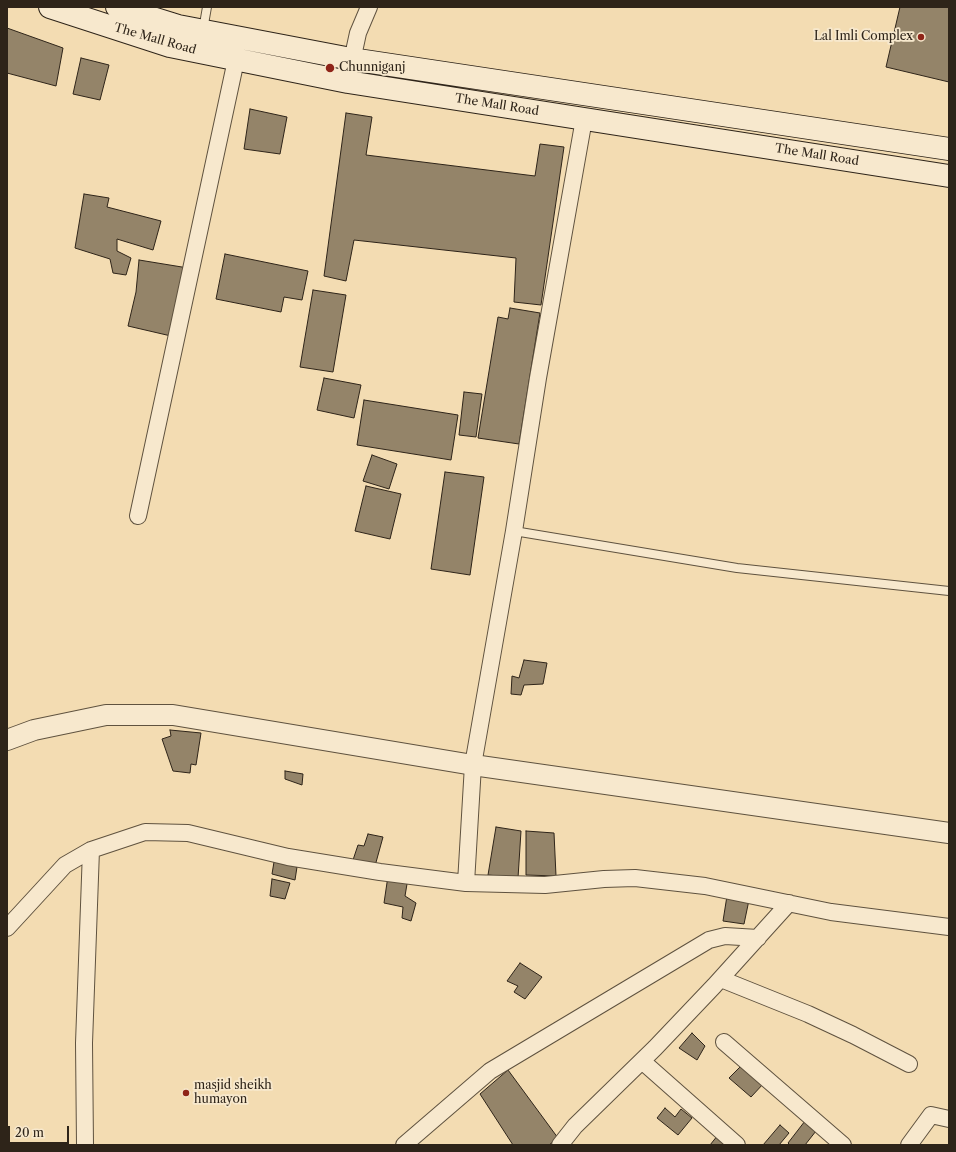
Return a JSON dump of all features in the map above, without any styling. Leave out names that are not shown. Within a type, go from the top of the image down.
[{"type":"main road","name":"The Mall Road","points":[[50,7],[170,46],[348,82],[949,176]]},
{"type":"main road","name":"The Mall Road","points":[[117,7],[178,26],[351,59],[949,148]]},
{"type":"street","points":[[348,82],[351,59],[358,33],[370,7]]},
{"type":"street","points":[[138,516],[236,60]]},
{"type":"street","points":[[466,883],[473,765],[514,531],[538,378],[584,119]]},
{"type":"street","points":[[7,740],[34,730],[106,715],[173,714],[473,765],[949,834]]},
{"type":"street","points":[[7,928],[65,865],[91,850],[145,832],[188,833],[288,857],[380,872],[466,883],[545,885],[604,879],[635,878],[705,886],[831,912],[949,927]]},
{"type":"street","points":[[85,1145],[84,1043],[91,850]]},
{"type":"street","points":[[560,1145],[575,1126],[642,1061],[722,979],[789,903]]},
{"type":"street","points":[[404,1145],[490,1072],[709,940],[726,936],[758,938]]},
{"type":"street","points":[[722,979],[808,1014],[909,1064]]},
{"type":"street","points":[[724,1042],[843,1145]]},
{"type":"street","points":[[642,1061],[737,1145]]},
{"type":"street","points":[[909,1145],[931,1115],[949,1119]]},
{"type":"lane","points":[[203,31],[206,7]]},
{"type":"lane","points":[[514,531],[737,568],[949,591]]},
{"type":"building","name":"Lal Imli Complex","points":[[900,7],[949,7],[949,82],[886,67]]},
{"type":"building","points":[[7,28],[63,48],[56,86],[7,73]]},
{"type":"building","points":[[81,58],[109,65],[100,100],[73,94]]},
{"type":"building","points":[[250,109],[287,117],[280,154],[244,149]]},
{"type":"building","points":[[346,113],[372,117],[366,155],[535,176],[540,144],[564,147],[541,305],[514,302],[516,258],[354,240],[346,281],[324,276]]},
{"type":"building","points":[[84,194],[109,198],[107,207],[161,221],[153,250],[117,239],[117,251],[131,258],[126,275],[113,273],[110,259],[75,248]]},
{"type":"building","points":[[225,254],[308,271],[302,300],[284,297],[281,312],[216,299]]},
{"type":"building","points":[[139,260],[188,268],[171,336],[128,326],[136,292]]},
{"type":"building","points":[[313,290],[346,295],[333,372],[300,367]]},
{"type":"building","points":[[510,308],[540,313],[519,444],[478,438],[498,317],[508,319]]},
{"type":"building","points":[[324,378],[361,385],[354,418],[317,410]]},
{"type":"building","points":[[464,392],[482,394],[476,437],[459,435]]},
{"type":"building","points":[[364,400],[458,415],[451,460],[357,445]]},
{"type":"building","points":[[372,455],[397,464],[389,489],[363,481]]},
{"type":"building","points":[[445,472],[484,477],[470,575],[431,569]]},
{"type":"building","points":[[366,486],[401,494],[390,539],[355,531]]},
{"type":"building","points":[[524,660],[547,663],[543,684],[524,685],[521,695],[511,694],[512,676],[519,678]]},
{"type":"building","points":[[170,730],[201,733],[196,765],[191,764],[190,773],[173,771],[162,739],[171,736]]},
{"type":"building","points":[[285,771],[303,774],[302,785],[285,779]]},
{"type":"building","points":[[496,827],[521,831],[518,878],[488,875]]},
{"type":"building","points":[[526,831],[554,833],[556,876],[526,875]]},
{"type":"building","points":[[368,834],[383,837],[375,866],[353,860],[358,845],[364,846]]},
{"type":"building","points":[[274,862],[297,867],[295,880],[272,874]]},
{"type":"building","points":[[388,876],[408,878],[405,896],[416,903],[411,921],[402,918],[403,907],[384,903]]},
{"type":"building","points":[[272,879],[290,883],[285,899],[270,896]]},
{"type":"building","points":[[727,896],[749,900],[744,924],[723,921]]},
{"type":"building","points":[[520,963],[542,977],[525,999],[514,992],[518,986],[507,981]]},
{"type":"building","points":[[692,1033],[705,1046],[697,1060],[679,1048]]},
{"type":"building","points":[[744,1063],[764,1083],[751,1097],[729,1078]]},
{"type":"building","points":[[508,1070],[558,1138],[549,1145],[513,1145],[480,1094]]},
{"type":"building","points":[[665,1108],[675,1117],[681,1109],[692,1118],[678,1135],[657,1118]]},
{"type":"building","points":[[805,1121],[816,1131],[805,1145],[790,1145],[788,1143]]},
{"type":"building","points":[[780,1125],[789,1133],[779,1145],[763,1145]]},
{"type":"building","points":[[718,1135],[729,1145],[710,1145]]},
{"type":"place","name":"Lal Imli Complex","points":[[921,37]]},
{"type":"place","name":"Chunniganj","points":[[330,68]]},
{"type":"place","name":"masjid sheikh humayon","points":[[186,1093]]}]
